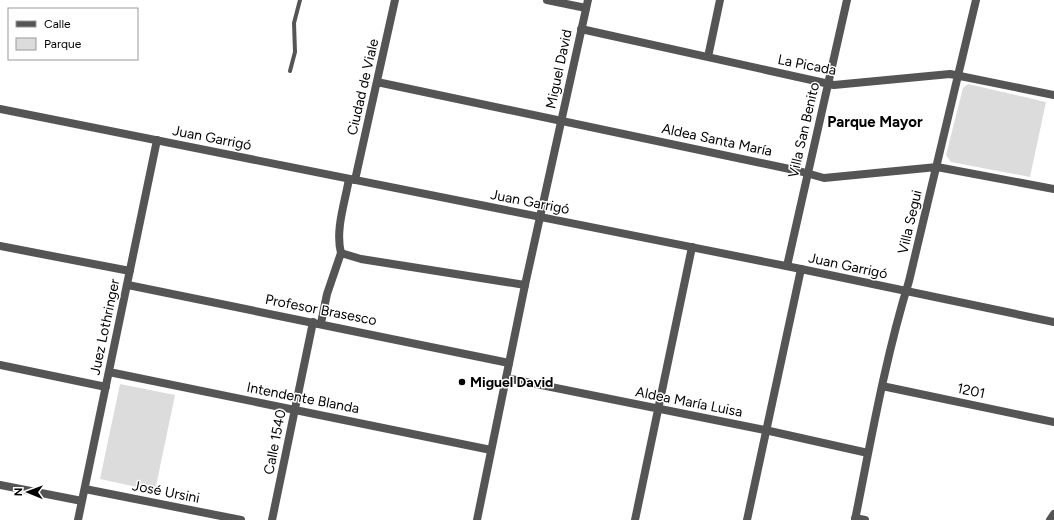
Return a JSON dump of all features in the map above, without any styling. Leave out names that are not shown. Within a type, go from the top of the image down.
[{"type":"street","name":"Ciudad de Viale","points":[[341,253],[339,244],[340,233],[377,82],[395,0]]},
{"type":"street","points":[[547,0],[587,4]]},
{"type":"street","points":[[708,57],[720,0]]},
{"type":"street","name":"Villa San Benito","points":[[787,266],[847,0]]},
{"type":"street","name":"Villa Segui","points":[[855,519],[882,386],[937,167],[976,0]]},
{"type":"street","name":"Miguel David","points":[[477,520],[525,285],[587,4]]},
{"type":"street","name":"La Picada","points":[[582,29],[828,84],[842,85],[959,74],[1054,95]]},
{"type":"street","name":"Aldea Santa María","points":[[377,82],[808,173],[824,178],[937,167],[1054,189]]},
{"type":"street","name":"Juan Garrigó","points":[[0,109],[540,218],[787,266],[1054,322]]},
{"type":"street","name":"Juez Lothringer","points":[[78,520],[157,140]]},
{"type":"street","points":[[0,246],[130,271]]},
{"type":"street","points":[[635,520],[692,247]]},
{"type":"street","points":[[321,323],[327,294],[341,253],[370,260],[525,285]]},
{"type":"street","points":[[747,520],[765,430],[801,269]]},
{"type":"street","name":"Profesor Brasesco","points":[[128,285],[321,323],[509,363]]},
{"type":"street","name":"Calle 1540","points":[[272,520],[313,322]]},
{"type":"street","points":[[0,365],[106,387]]},
{"type":"street","name":"Intendente Blanda","points":[[109,372],[491,450]]},
{"type":"street","name":"Aldea María Luisa","points":[[506,378],[765,430],[868,453]]},
{"type":"street","name":"1201","points":[[882,386],[1054,422]]},
{"type":"street","points":[[0,485],[82,501]]},
{"type":"street","name":"José Ursini","points":[[85,489],[241,520]]},
{"type":"street","points":[[1050,520],[1054,514]]},
{"type":"street","points":[[855,519],[865,520]]},
{"type":"lane","points":[[290,71],[295,52],[294,23],[300,0]]},
{"type":"green space","points":[[968,84],[1046,102],[1030,177],[951,162],[946,155],[963,88]]},
{"type":"green space","points":[[120,384],[175,395],[155,491],[100,479]]},
{"type":"place","name":"Miguel David","points":[[462,382]]},
{"type":"district","name":"Parque Mayor","points":[[875,122]]}]
